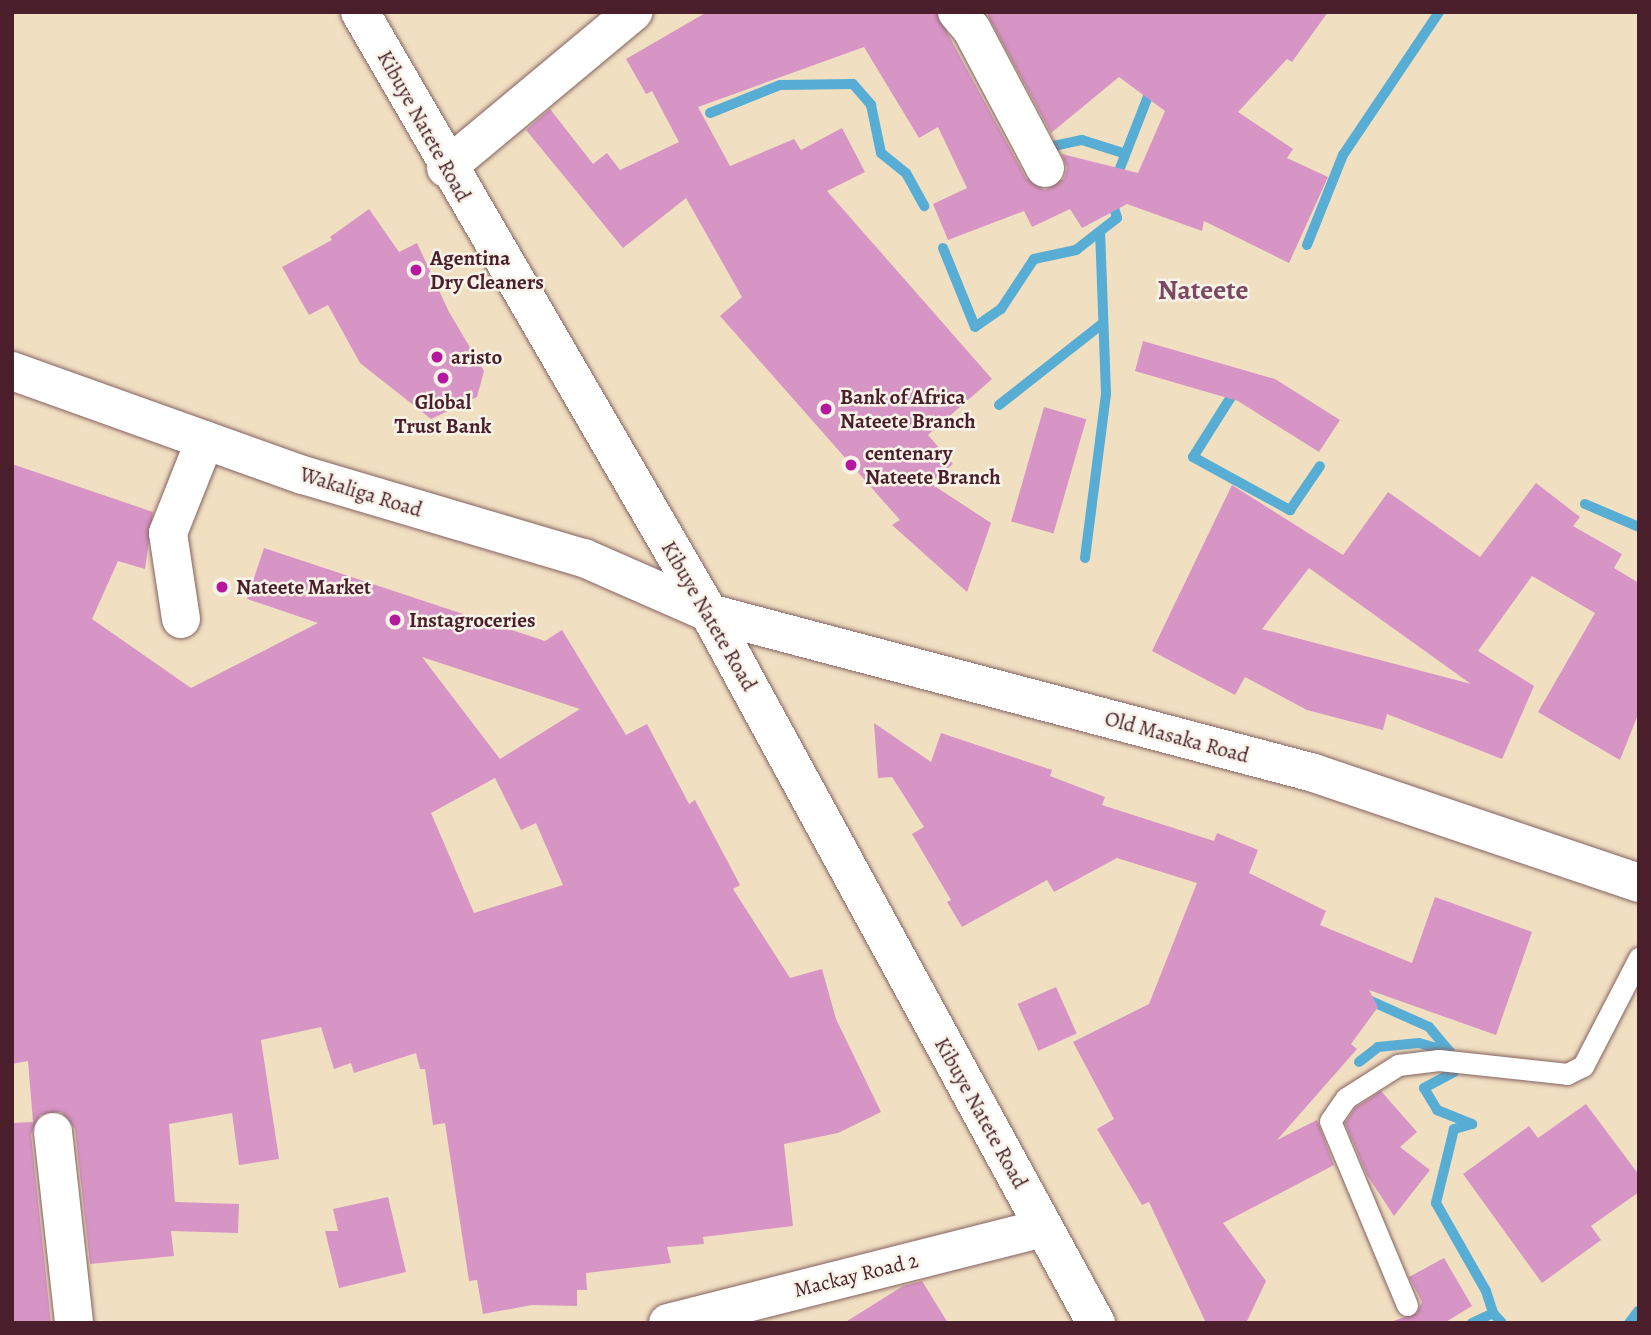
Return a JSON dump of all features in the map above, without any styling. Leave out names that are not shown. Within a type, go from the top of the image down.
[{"type":"main road","name":"Kibuye Natete Road","points":[[360,12],[446,167],[709,614],[1096,1323]]},
{"type":"main road","points":[[446,167],[633,12]]},
{"type":"main road","points":[[957,12],[972,30],[1045,168]]},
{"type":"main road","name":"Wakaliga Road","points":[[12,371],[303,475],[584,558],[709,614]]},
{"type":"main road","points":[[181,619],[168,533],[205,440]]},
{"type":"main road","name":"Old Masaka Road","points":[[709,614],[1314,773],[1639,883]]},
{"type":"main road","points":[[53,1132],[74,1323]]},
{"type":"main road","name":"Mackay Road 2","points":[[692,1320],[1043,1228]]},
{"type":"lane","points":[[1407,1305],[1330,1121],[1346,1098],[1398,1065],[1439,1060],[1567,1074],[1583,1066],[1639,958]]},
{"type":"building","points":[[707,12],[936,12],[1026,178],[1045,190],[1064,179],[1067,168],[1062,154],[1138,173],[1165,111],[1119,77],[1051,133],[986,12],[1328,12],[1292,62],[1287,59],[1238,112],[1293,149],[1287,158],[1328,177],[1289,263],[1204,221],[1202,231],[1127,204],[1082,228],[1070,209],[1032,227],[1024,211],[948,240],[933,204],[967,188],[938,127],[919,138],[864,47],[698,107],[730,166],[794,139],[801,150],[842,128],[865,172],[827,191],[992,379],[928,435],[953,464],[930,483],[991,523],[967,592],[892,525],[900,520],[720,316],[742,297],[686,198],[623,248],[526,130],[550,109],[593,164],[607,153],[620,170],[679,142],[652,91],[646,94],[626,59]]},
{"type":"building","points":[[369,209],[399,252],[417,243],[449,312],[484,371],[477,397],[431,419],[360,363],[328,305],[309,315],[282,267],[332,240],[330,237]]},
{"type":"building","points":[[1143,341],[1275,379],[1340,420],[1319,452],[1238,401],[1135,371]]},
{"type":"building","points":[[1044,407],[1086,419],[1053,534],[1011,521]]},
{"type":"building","points":[[12,464],[153,512],[145,569],[118,561],[92,619],[191,688],[318,623],[247,599],[264,548],[545,641],[562,630],[626,735],[647,724],[689,804],[695,800],[740,885],[733,889],[790,978],[822,969],[836,1019],[881,1112],[838,1133],[784,1144],[793,1226],[703,1237],[704,1244],[667,1247],[671,1263],[586,1273],[587,1290],[577,1290],[577,1306],[532,1305],[483,1314],[477,1280],[469,1281],[445,1123],[433,1125],[425,1069],[420,1069],[416,1053],[354,1073],[351,1063],[334,1069],[321,1027],[261,1040],[279,1159],[239,1165],[232,1113],[169,1124],[175,1202],[239,1204],[238,1233],[171,1231],[174,1256],[90,1264],[75,1129],[61,1112],[40,1115],[31,1134],[51,1323],[12,1323],[12,1123],[33,1122],[28,1061],[12,1064]],"holes":[[[422,657],[580,709],[500,759]],[[495,778],[521,830],[536,823],[563,885],[474,913],[431,813]]]},
{"type":"building","points":[[1536,483],[1580,517],[1573,526],[1622,554],[1614,568],[1639,583],[1639,712],[1620,760],[1538,712],[1595,613],[1532,576],[1478,651],[1534,686],[1502,759],[1387,714],[1383,730],[1307,710],[1245,677],[1235,695],[1152,651],[1232,485],[1343,555],[1388,492],[1480,557]],"holes":[[[1309,568],[1471,684],[1262,629]]]},
{"type":"building","points":[[874,723],[931,762],[941,733],[1052,770],[1050,776],[1105,797],[1102,805],[1214,841],[1217,833],[1258,850],[1249,873],[1326,911],[1320,925],[1412,963],[1435,897],[1532,932],[1496,1035],[1369,990],[1378,1007],[1351,1044],[1357,1049],[1277,1140],[1317,1120],[1334,1165],[1223,1223],[1266,1281],[1246,1323],[1206,1323],[1149,1202],[1142,1205],[1097,1129],[1114,1119],[1073,1042],[1149,1004],[1197,883],[1117,858],[1054,892],[1047,880],[962,927],[947,902],[951,900],[912,834],[924,827],[892,777],[878,778]]},
{"type":"building","points":[[1056,987],[1077,1034],[1038,1051],[1018,1004]]},
{"type":"building","points":[[1381,1091],[1417,1132],[1400,1147],[1430,1170],[1394,1216],[1367,1175],[1345,1123],[1355,1108]]},
{"type":"building","points":[[1586,1104],[1639,1175],[1639,1192],[1591,1226],[1601,1240],[1542,1283],[1463,1174],[1529,1126],[1538,1138]]},
{"type":"building","points":[[388,1197],[406,1272],[339,1288],[325,1231],[338,1231],[333,1209]]},
{"type":"building","points":[[1444,1258],[1472,1306],[1444,1323],[1387,1323],[1417,1313],[1422,1302],[1409,1277]]},
{"type":"building","points":[[922,1281],[948,1323],[844,1323],[903,1286]]},
{"type":"waterway","points":[[1307,245],[1343,155],[1439,12]]},
{"type":"waterway","points":[[710,113],[780,85],[853,84],[871,105],[881,153],[906,173],[924,206]]},
{"type":"waterway","points":[[1115,181],[1152,86]]},
{"type":"waterway","points":[[1044,148],[1082,140],[1123,153]]},
{"type":"waterway","points":[[943,248],[975,327],[1001,309],[1034,259],[1076,250],[1117,218],[1111,197]]},
{"type":"waterway","points":[[1085,558],[1106,393],[1100,232]]},
{"type":"waterway","points":[[999,405],[1102,324]]},
{"type":"waterway","points":[[1231,397],[1193,457],[1290,510],[1320,466]]},
{"type":"waterway","points":[[1585,504],[1639,527]]},
{"type":"waterway","points":[[1362,997],[1429,1027],[1450,1052]]},
{"type":"waterway","points":[[1359,1062],[1378,1047],[1419,1043],[1450,1052],[1454,1072],[1424,1088],[1437,1110],[1472,1124],[1454,1129],[1436,1203],[1486,1291],[1493,1313]]},
{"type":"waterway","points":[[1629,1323],[1639,1310]]},
{"type":"waterway","points":[[1472,1323],[1493,1313],[1502,1323]]},
{"type":"place","name":"Agentina Dry Cleaners","points":[[416,270]]},
{"type":"place","name":"aristo","points":[[437,357]]},
{"type":"place","name":"Global Trust Bank","points":[[443,378]]},
{"type":"place","name":"Bank of Africa Nateete Branch","points":[[826,409]]},
{"type":"place","name":"centenary Nateete Branch","points":[[851,465]]},
{"type":"place","name":"Nateete Market","points":[[222,587]]},
{"type":"place","name":"Instagroceries","points":[[395,620]]},
{"type":"district","name":"Nateete","points":[[1203,290]]}]
